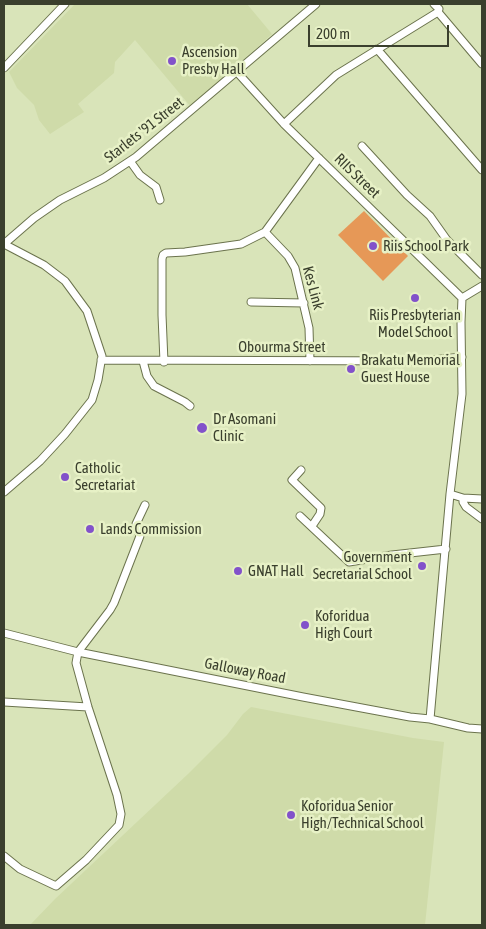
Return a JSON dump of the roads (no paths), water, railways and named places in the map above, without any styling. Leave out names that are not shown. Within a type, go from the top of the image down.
[{"type":"street","points":[[4,68],[64,4]]},
{"type":"street","name":"Starlets '91 Street","points":[[4,244],[34,218],[60,200],[104,178],[130,161],[316,4]]},
{"type":"street","points":[[434,4],[439,9],[438,12],[482,64]]},
{"type":"street","points":[[284,124],[336,76],[438,12]]},
{"type":"street","points":[[377,49],[482,170]]},
{"type":"street","name":"RIIS Street","points":[[236,72],[284,124],[462,298]]},
{"type":"street","points":[[362,146],[407,195],[437,224],[447,240],[482,275]]},
{"type":"street","points":[[164,362],[162,315],[163,255],[166,253],[241,244],[265,232],[319,158]]},
{"type":"street","points":[[130,161],[140,175],[156,187],[160,200]]},
{"type":"street","name":"Kes Link","points":[[265,232],[288,256],[295,268],[309,328],[310,361]]},
{"type":"street","points":[[4,244],[44,265],[66,282],[88,311],[102,356],[92,400],[65,434],[40,461],[4,492]]},
{"type":"street","points":[[430,719],[450,494],[462,394],[462,298],[482,286]]},
{"type":"street","points":[[251,302],[304,303]]},
{"type":"street","name":"Obourma Street","points":[[102,360],[164,362],[422,361],[462,357]]},
{"type":"street","points":[[143,361],[147,376],[154,386],[190,406]]},
{"type":"street","points":[[301,470],[292,480],[321,508],[320,514],[312,526]]},
{"type":"street","points":[[450,494],[463,498],[482,499]]},
{"type":"street","points":[[463,498],[466,506],[482,519]]},
{"type":"street","points":[[4,856],[20,869],[56,886],[116,830],[121,819],[117,795],[77,668],[78,652],[110,610],[140,536],[136,524],[145,505]]},
{"type":"street","points":[[300,516],[349,562],[446,549]]},
{"type":"street","name":"Galloway Road","points":[[4,633],[78,652],[410,717],[482,729]]},
{"type":"street","points":[[4,702],[88,706]]},
{"type":"place","name":"Ascension Presby Hall","points":[[172,61]]},
{"type":"place","name":"Riis School Park","points":[[373,246]]},
{"type":"place","name":"Riis Presbyterian Model School","points":[[415,298]]},
{"type":"place","name":"Brakatu Memorial Guest House","points":[[351,369]]},
{"type":"place","name":"Dr Asomani Clinic","points":[[202,428]]},
{"type":"place","name":"Catholic Secretariat","points":[[65,477]]},
{"type":"place","name":"Lands Commission","points":[[90,529]]},
{"type":"place","name":"Government Secretarial School","points":[[422,566]]},
{"type":"place","name":"GNAT Hall","points":[[238,571]]},
{"type":"place","name":"Koforidua High Court","points":[[305,625]]},
{"type":"place","name":"Koforidua Senior High/Technical School","points":[[291,815]]}]
